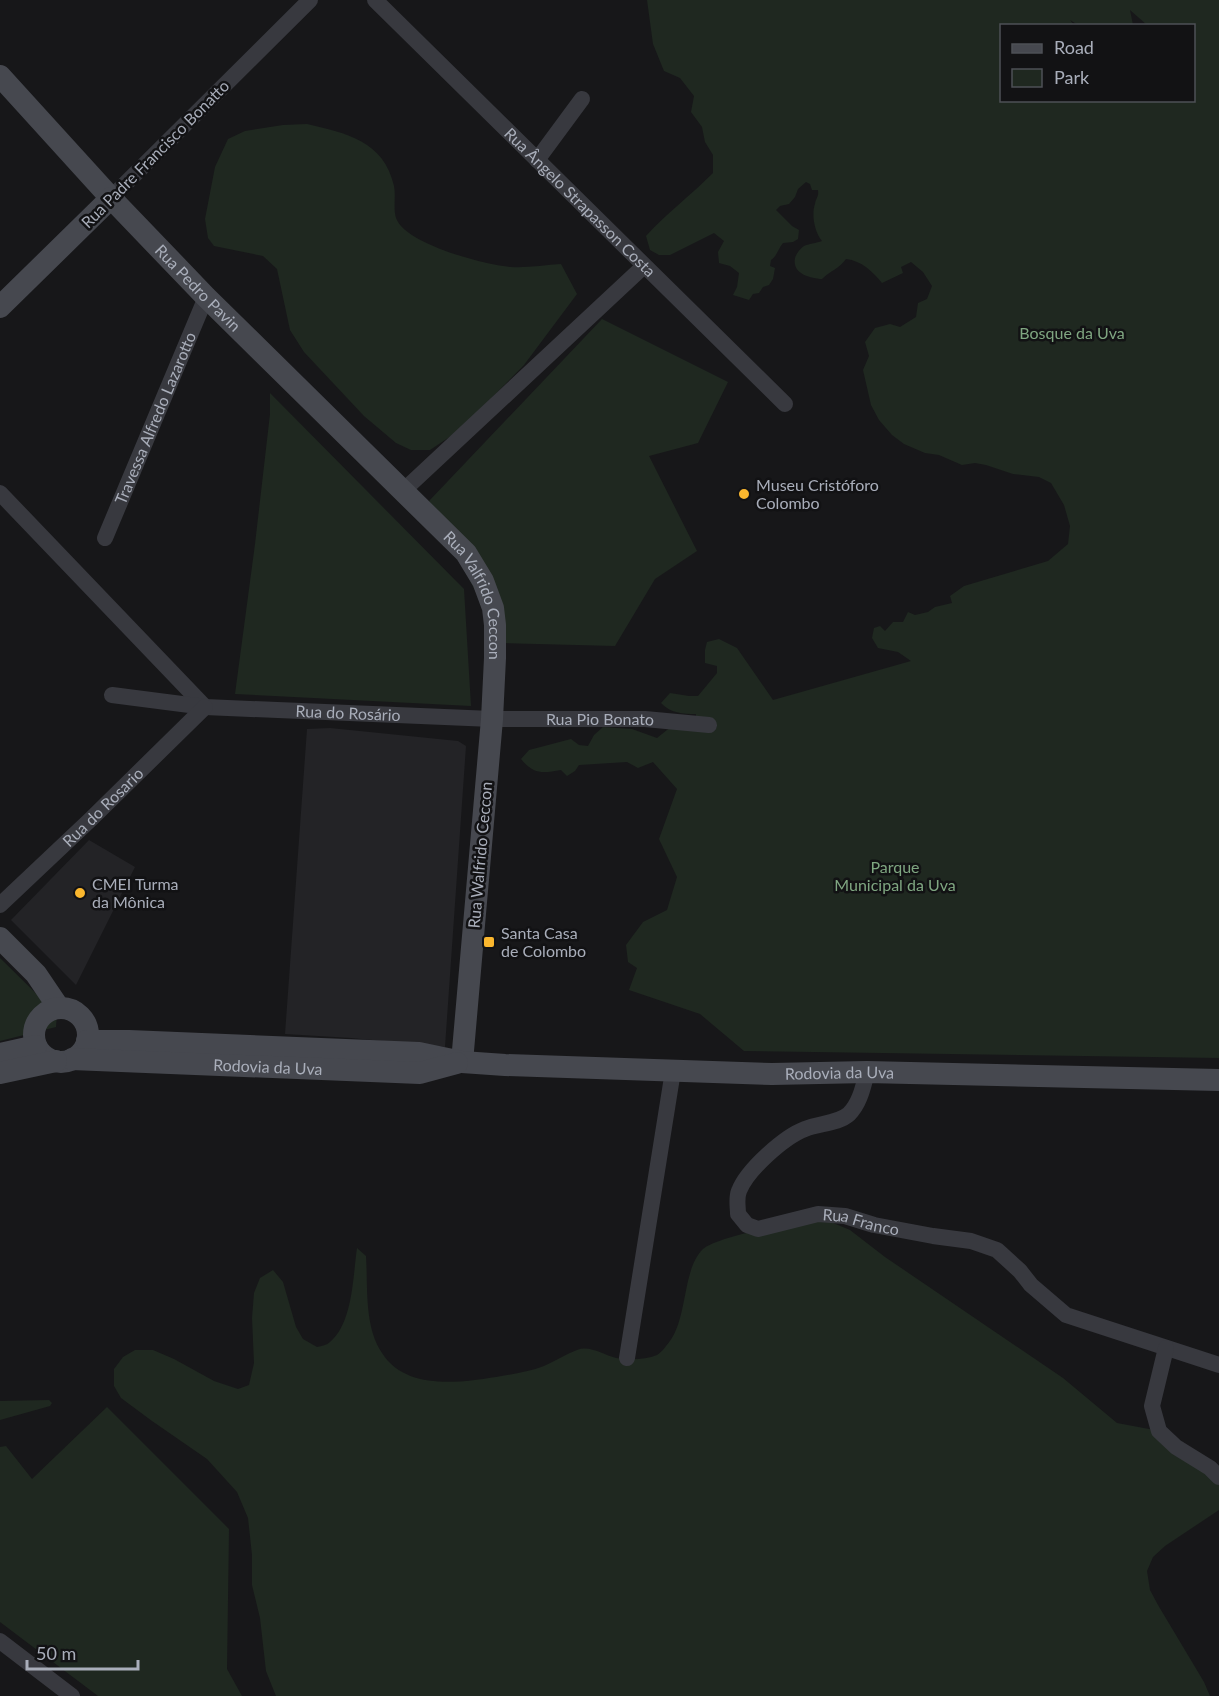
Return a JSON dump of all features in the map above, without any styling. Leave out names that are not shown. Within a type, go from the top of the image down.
[{"type":"street","name":"Rua Padre Francisco Bonatto","points":[[0,307],[310,0]]},
{"type":"street","name":"Rua Ângelo Strapasson Costa","points":[[375,0],[785,404]]},
{"type":"street","name":"Rua Pedro Pavin","points":[[0,76],[111,198],[206,297],[403,491]]},
{"type":"street","points":[[537,160],[582,99]]},
{"type":"street","points":[[403,491],[644,266]]},
{"type":"street","name":"Travessa Alfredo Lazarotto","points":[[105,538],[206,297]]},
{"type":"street","name":"Rua Valfrido Ceccon","points":[[403,491],[466,553],[483,581],[493,608],[495,625],[492,719]]},
{"type":"street","points":[[0,493],[205,707]]},
{"type":"street","name":"Rua do Rosário","points":[[112,695],[205,707],[492,719]]},
{"type":"street","name":"Rua do Rosario","points":[[0,905],[205,707]]},
{"type":"street","name":"Rua Pio Bonato","points":[[492,719],[645,719],[710,725]]},
{"type":"street","name":"Rua Walfrido Ceccon","points":[[462,1062],[492,719]]},
{"type":"street","points":[[0,938],[36,974],[59,1008]]},
{"type":"street","points":[[67,1009],[81,1017],[86,1024],[87,1041],[79,1055],[64,1060],[48,1058],[36,1046],[34,1029],[38,1021],[50,1010],[67,1009]]},
{"type":"street","name":"Rodovia da Uva","points":[[87,1041],[141,1041],[419,1053],[462,1062],[673,1071],[772,1074],[867,1072],[1219,1080]]},
{"type":"street","points":[[0,1054],[36,1046]]},
{"type":"street","name":"Rodovia da Uva","points":[[0,1073],[64,1060],[420,1073],[462,1062]]},
{"type":"street","points":[[627,1358],[673,1071]]},
{"type":"street","name":"Rua Franco","points":[[867,1072],[859,1100],[848,1115],[806,1128],[782,1141],[748,1176],[738,1192],[738,1214],[747,1225],[758,1229],[818,1214],[845,1216],[874,1225],[933,1236],[971,1240],[997,1250],[1020,1271],[1031,1285],[1066,1315],[1219,1365]]},
{"type":"street","points":[[1166,1348],[1152,1406],[1159,1431],[1176,1447],[1210,1468],[1219,1477]]},
{"type":"street","points":[[0,1641],[72,1696]]},
{"type":"shaded area","points":[[330,728],[458,741],[466,746],[445,1047],[285,1034],[307,729]]},
{"type":"shaded area","name":"CMEI Turma da Mônica","points":[[89,840],[135,867],[76,985],[11,920]]},
{"type":"green space","points":[[647,0],[1219,0],[1219,1058],[744,1051],[700,1014],[629,990],[637,968],[628,962],[626,945],[643,922],[667,910],[677,877],[659,839],[677,789],[653,762],[638,768],[627,762],[579,765],[567,776],[561,770],[539,772],[530,768],[521,759],[529,750],[571,739],[579,745],[588,746],[594,735],[603,727],[632,729],[657,738],[672,726],[696,719],[696,714],[673,711],[661,703],[670,693],[698,696],[717,673],[717,666],[705,663],[707,642],[719,639],[737,648],[773,700],[911,661],[898,652],[878,648],[872,638],[874,628],[880,626],[885,631],[893,622],[903,622],[908,612],[915,615],[952,603],[950,596],[964,586],[1048,561],[1068,544],[1070,526],[1064,505],[1051,483],[1039,477],[1013,474],[986,465],[975,463],[962,465],[939,455],[925,453],[904,444],[892,435],[879,420],[871,405],[863,370],[869,356],[865,342],[875,328],[890,324],[900,327],[916,317],[918,303],[927,299],[932,286],[923,272],[911,262],[901,267],[903,273],[882,283],[866,267],[846,259],[822,279],[807,276],[799,271],[795,263],[798,252],[804,246],[822,241],[814,224],[814,208],[818,190],[812,190],[810,184],[806,182],[798,189],[789,204],[780,206],[776,210],[799,230],[798,239],[783,243],[771,260],[770,266],[775,268],[773,279],[759,293],[753,294],[749,300],[733,295],[739,273],[730,266],[719,263],[718,252],[724,241],[714,233],[670,255],[659,255],[650,250],[646,236],[713,173],[713,155],[705,142],[702,127],[691,112],[694,96],[680,78],[664,71],[653,44]]},
{"type":"green space","points":[[307,124],[349,136],[372,149],[382,159],[394,186],[396,218],[402,227],[414,236],[447,252],[483,262],[511,267],[561,264],[577,294],[524,365],[460,430],[430,450],[411,450],[396,443],[364,416],[304,352],[290,330],[277,269],[263,256],[214,246],[208,238],[205,219],[215,167],[228,139],[245,131]]},
{"type":"green space","points":[[602,319],[728,382],[698,443],[649,456],[697,551],[655,579],[615,646],[502,643],[429,501]]},
{"type":"green space","points":[[270,393],[464,589],[471,706],[235,694],[255,544],[270,414]]},
{"type":"green space","points":[[0,958],[57,1014],[56,1027],[0,1041]]},
{"type":"green space","points":[[803,1220],[826,1220],[850,1230],[885,1257],[1063,1378],[1117,1423],[1165,1432],[1219,1479],[1219,1510],[1165,1546],[1153,1557],[1147,1571],[1150,1590],[1210,1696],[276,1696],[266,1671],[260,1618],[252,1585],[248,1518],[237,1492],[207,1459],[121,1398],[114,1386],[114,1369],[123,1357],[135,1350],[153,1350],[214,1381],[238,1389],[249,1385],[254,1363],[252,1318],[254,1293],[260,1278],[273,1270],[283,1282],[296,1327],[303,1339],[317,1347],[324,1345],[338,1334],[348,1311],[357,1248],[366,1256],[368,1306],[376,1342],[392,1365],[404,1373],[434,1381],[481,1379],[538,1368],[582,1349],[616,1358],[647,1358],[657,1355],[673,1336],[682,1310],[691,1270],[703,1249],[722,1240]]},
{"type":"green space","points":[[49,1400],[52,1403],[50,1406],[0,1420],[0,1401]]},
{"type":"green space","points":[[107,1407],[229,1529],[227,1669],[242,1696],[98,1696],[0,1622],[0,1447],[6,1446],[32,1479]]},
{"type":"place","name":"Museu Cristóforo Colombo","points":[[744,494]]},
{"type":"place","name":"CMEI Turma da Mônica","points":[[80,893]]},
{"type":"place","name":"Santa Casa de Colombo","points":[[489,942]]},
{"type":"park label","name":"Bosque da Uva","points":[[1072,333]]},
{"type":"park label","name":"Parque Municipal da Uva","points":[[895,876]]}]
